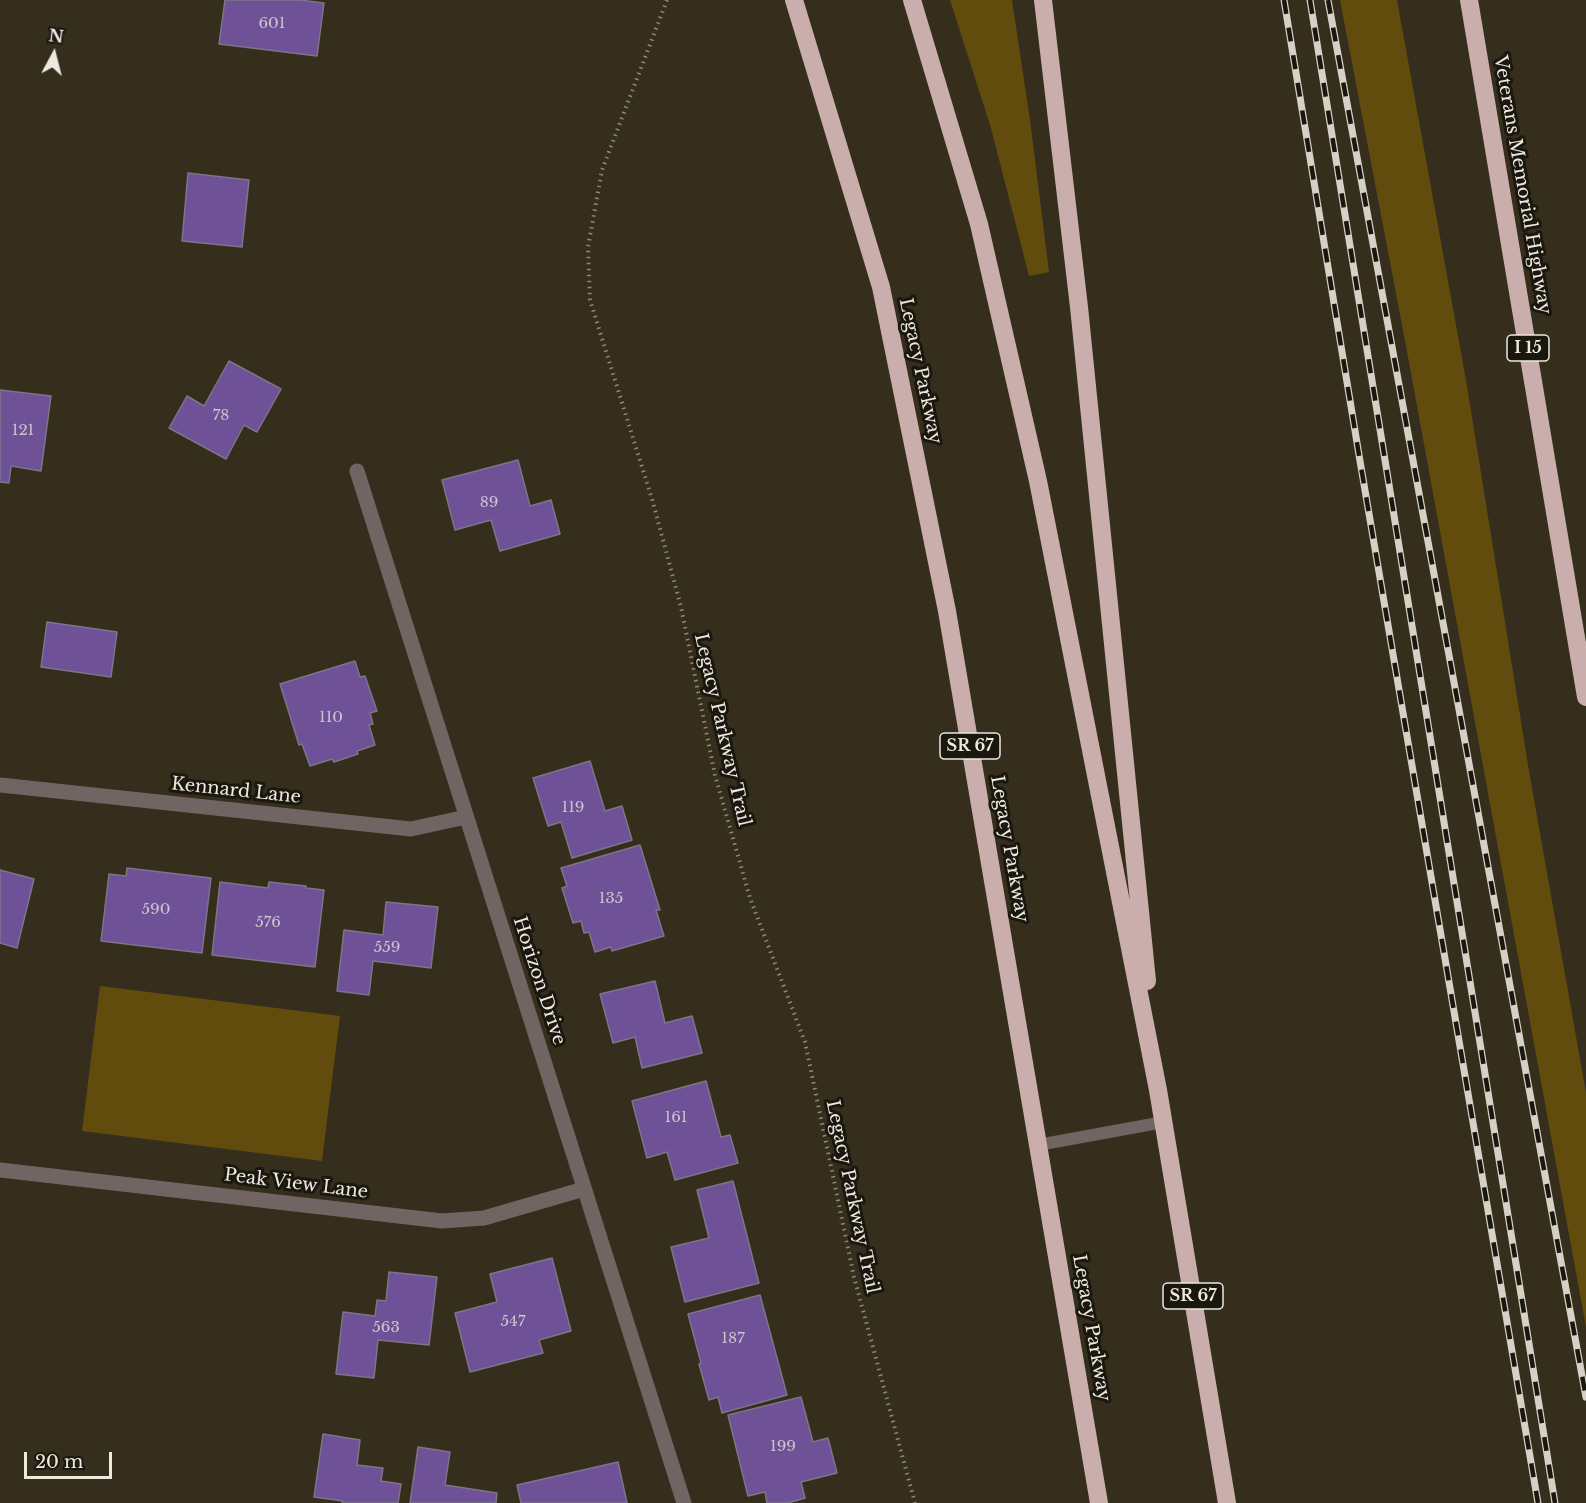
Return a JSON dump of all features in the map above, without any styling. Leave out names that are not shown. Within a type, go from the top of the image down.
[{"type":"highway","name":"Legacy Parkway","points":[[794,0],[881,287],[947,611],[1099,1503]]},
{"type":"highway","points":[[912,0],[979,224],[1038,481],[1158,1090]]},
{"type":"highway","points":[[1042,0],[1079,307],[1158,1090]]},
{"type":"highway","name":"Veterans Memorial Highway","points":[[1469,0],[1586,697]]},
{"type":"highway","name":"SR 67","points":[[1158,1090],[1227,1503]]},
{"type":"street","name":"Horizon Drive","points":[[357,471],[684,1503]]},
{"type":"street","name":"Kennard Lane","points":[[0,785],[411,829],[466,817]]},
{"type":"street","name":"Peak View Lane","points":[[0,1170],[442,1221],[484,1218],[584,1189]]},
{"type":"lane","points":[[1038,1145],[1164,1122]]},
{"type":"path","name":"Legacy Parkway Trail","points":[[667,0],[602,170],[588,247],[590,300],[652,499],[681,607],[715,775],[750,898],[805,1042],[854,1277],[915,1503]]},
{"type":"shaded area","points":[[950,0],[1012,0],[1049,272],[1029,276],[991,128]]},
{"type":"shaded area","points":[[1340,0],[1397,0],[1466,380],[1529,771],[1586,1093],[1586,1327],[1406,346]]},
{"type":"shaded area","points":[[100,986],[340,1016],[322,1161],[82,1131]]},
{"type":"building","points":[[225,0],[300,0],[324,3],[317,56],[219,44]]},
{"type":"building","points":[[188,173],[249,180],[242,247],[182,241]]},
{"type":"building","points":[[229,361],[281,389],[257,432],[244,425],[226,459],[169,428],[187,396],[204,406]]},
{"type":"building","points":[[0,390],[51,396],[41,471],[11,466],[9,483],[0,482]]},
{"type":"building","points":[[518,460],[530,506],[551,500],[560,534],[500,551],[491,520],[455,530],[442,480]]},
{"type":"building","points":[[47,622],[117,632],[111,677],[41,667]]},
{"type":"building","points":[[355,661],[360,677],[365,676],[377,711],[370,713],[373,724],[369,725],[375,745],[357,751],[358,754],[334,762],[332,759],[310,766],[302,744],[299,745],[280,684]]},
{"type":"building","points":[[590,761],[605,811],[622,806],[632,840],[572,858],[561,822],[548,826],[533,778]]},
{"type":"building","points":[[640,845],[660,910],[656,910],[664,936],[612,951],[611,947],[595,952],[589,932],[584,933],[581,921],[573,923],[562,888],[567,886],[561,868]]},
{"type":"building","points":[[127,868],[211,878],[202,953],[101,941],[109,874],[126,876]]},
{"type":"building","points":[[0,870],[34,879],[17,948],[0,943]]},
{"type":"building","points":[[220,882],[268,888],[269,882],[324,890],[315,967],[212,955]]},
{"type":"building","points":[[386,902],[438,907],[431,968],[373,961],[369,995],[337,991],[344,930],[383,935]]},
{"type":"building","points":[[655,981],[665,1023],[692,1016],[702,1053],[642,1068],[635,1037],[613,1043],[600,994]]},
{"type":"building","points":[[706,1081],[721,1137],[730,1135],[738,1163],[675,1180],[667,1152],[647,1158],[632,1101]]},
{"type":"building","points":[[733,1181],[759,1283],[685,1302],[671,1247],[709,1238],[697,1190]]},
{"type":"building","points":[[552,1258],[571,1331],[539,1340],[543,1353],[470,1372],[455,1313],[497,1302],[490,1274]]},
{"type":"building","points":[[389,1272],[437,1277],[429,1345],[378,1340],[374,1378],[336,1374],[343,1312],[375,1316],[377,1300],[386,1301]]},
{"type":"building","points":[[760,1295],[787,1395],[722,1413],[718,1397],[709,1400],[688,1314]]},
{"type":"building","points":[[801,1397],[813,1442],[828,1438],[837,1473],[801,1482],[805,1498],[788,1503],[767,1503],[765,1492],[748,1496],[728,1415]]},
{"type":"building","points":[[323,1434],[360,1440],[357,1465],[383,1468],[381,1481],[401,1484],[398,1503],[342,1503],[343,1501],[314,1497]]},
{"type":"building","points":[[418,1447],[450,1452],[445,1485],[497,1493],[496,1503],[410,1503]]},
{"type":"building","points":[[618,1462],[627,1503],[521,1503],[517,1485]]},
{"type":"railway","points":[[1284,0],[1360,461],[1538,1503]]},
{"type":"railway","points":[[1310,0],[1555,1503]]},
{"type":"railway","points":[[1328,0],[1586,1397]]}]
